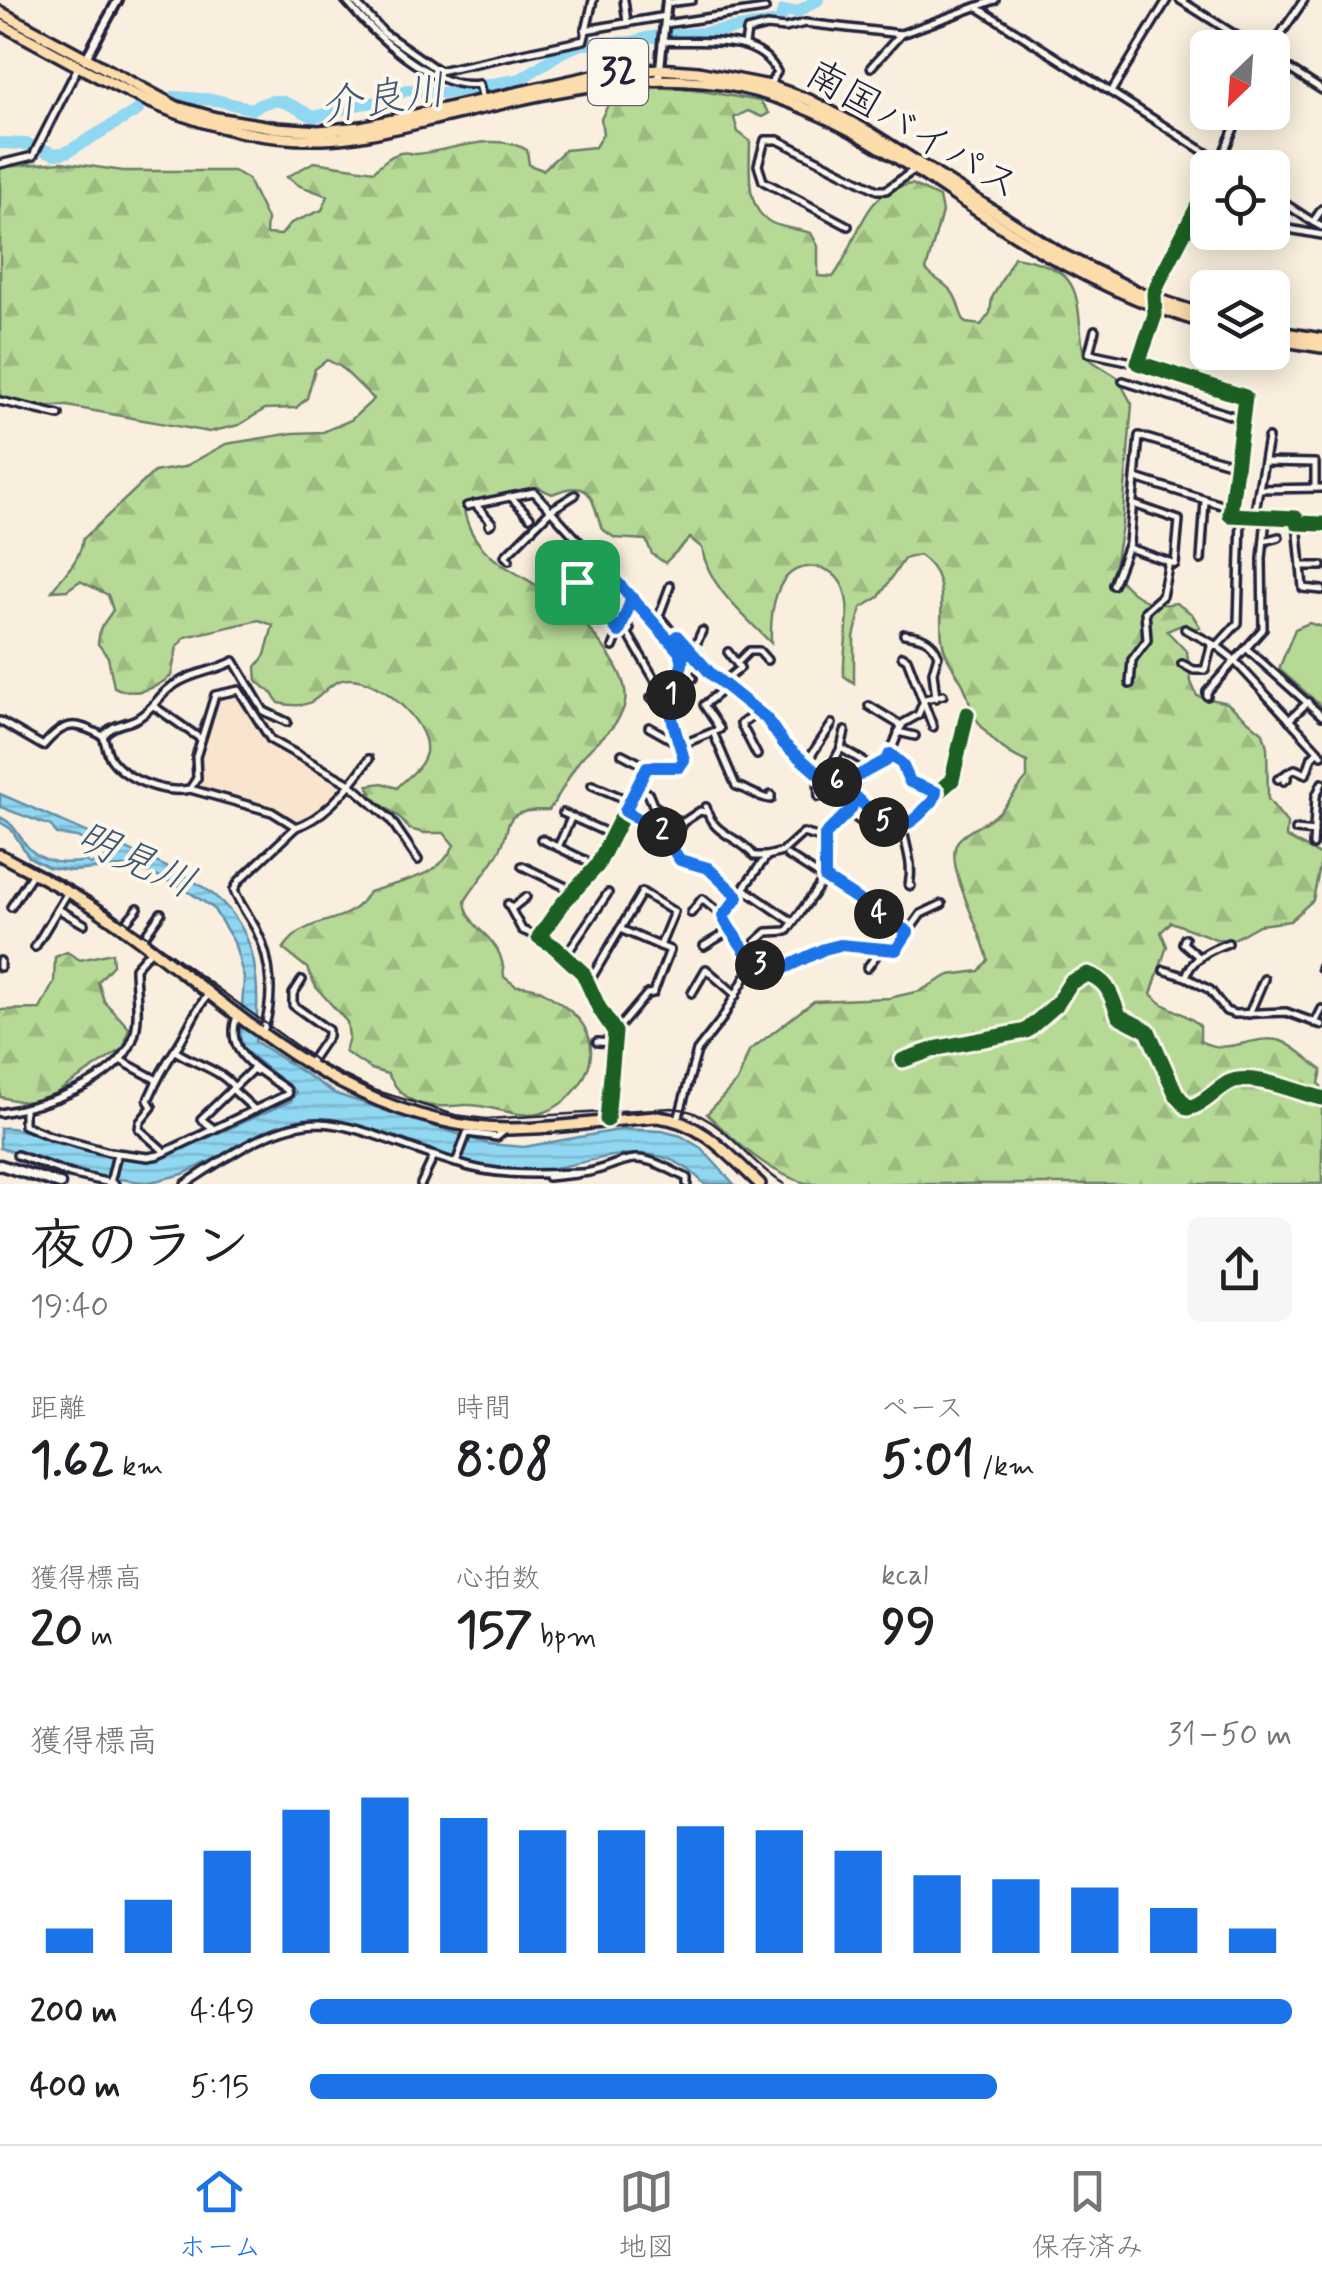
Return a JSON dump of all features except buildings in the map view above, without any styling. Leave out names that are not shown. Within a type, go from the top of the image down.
[{"type":"highway","name":"南国バイパス","points":[[0,12],[84,61],[140,100],[214,128],[320,139],[363,136],[602,82],[659,74]]},
{"type":"highway","name":"南国バイパス","points":[[0,24],[177,107],[277,128],[362,127],[602,74],[698,72],[844,116],[917,167],[1063,255],[1156,304],[1190,317]]},
{"type":"highway","name":"南国バイパス","points":[[1156,304],[1190,312]]},
{"type":"highway","points":[[1290,336],[1322,339]]},
{"type":"highway","points":[[1290,339],[1322,347]]},
{"type":"highway","points":[[0,855],[122,926],[260,1033],[308,1066],[350,1088],[471,1126],[678,1120],[702,1131],[760,1184]]},
{"type":"main road","points":[[3,1166],[60,1184]]},
{"type":"street","points":[[0,164],[33,156],[118,0]]},
{"type":"street","points":[[345,0],[379,38],[448,82],[463,86],[479,84],[482,99]]},
{"type":"street","points":[[353,0],[384,33],[439,71],[584,40],[593,0]]},
{"type":"street","points":[[624,0],[626,22]]},
{"type":"street","points":[[659,74],[667,2],[692,0]]},
{"type":"street","points":[[745,45],[746,31],[806,23],[901,34],[995,0]]},
{"type":"street","points":[[1111,92],[1168,0]]},
{"type":"street","points":[[1180,0],[1228,30]]},
{"type":"street","points":[[1283,30],[1304,0]]},
{"type":"street","points":[[977,7],[1198,150]]},
{"type":"street","points":[[664,30],[765,8]]},
{"type":"street","points":[[585,30],[626,22],[745,45],[769,58],[775,67],[777,72],[767,90]]},
{"type":"street","points":[[871,68],[901,34]]},
{"type":"street","points":[[1290,70],[1322,90]]},
{"type":"street","points":[[848,226],[763,181],[758,165],[765,140],[778,140],[876,190],[886,190],[917,167]]},
{"type":"street","points":[[1290,207],[1322,227]]},
{"type":"street","points":[[1314,222],[1322,209]]},
{"type":"street","points":[[1138,363],[1159,281],[1190,220]]},
{"type":"street","points":[[1290,229],[1322,235]]},
{"type":"street","points":[[1095,330],[1089,352],[1138,363],[1245,397],[1230,515],[1296,518],[1303,588],[1322,590]]},
{"type":"street","points":[[1122,381],[1242,420]]},
{"type":"street","points":[[0,402],[59,415]]},
{"type":"street","points":[[1113,585],[1128,548],[1139,436],[1236,465]]},
{"type":"street","points":[[1254,517],[1268,438]]},
{"type":"street","points":[[1259,489],[1318,488],[1315,463],[1264,462]]},
{"type":"street","points":[[1136,478],[1229,507]]},
{"type":"street","points":[[489,526],[492,523],[471,505],[534,492],[683,656],[683,665],[693,678]]},
{"type":"street","points":[[509,560],[504,556],[551,510],[574,495]]},
{"type":"street","points":[[512,497],[530,517]]},
{"type":"street","points":[[1200,560],[1205,501]]},
{"type":"street","points":[[1128,548],[1176,564],[1179,520],[1133,504]]},
{"type":"street","points":[[1182,664],[1205,670],[1211,647],[1217,646],[1238,622],[1241,517]]},
{"type":"street","points":[[1208,696],[1207,692],[1263,629],[1266,517]]},
{"type":"street","points":[[1297,522],[1322,524]]},
{"type":"street","points":[[1264,540],[1279,537]]},
{"type":"street","points":[[549,554],[619,632]]},
{"type":"street","points":[[577,582],[598,561]]},
{"type":"street","points":[[1130,684],[1132,660],[1147,640],[1146,610],[1162,596],[1169,562]]},
{"type":"street","points":[[1301,566],[1322,566]]},
{"type":"street","points":[[545,588],[564,569]]},
{"type":"street","points":[[670,586],[659,616],[677,636],[724,685],[766,718],[784,744],[818,774],[849,784],[855,796],[888,825],[910,825],[934,801],[936,792],[952,780],[967,714]]},
{"type":"street","points":[[613,647],[632,598]]},
{"type":"street","points":[[630,629],[626,632],[670,706],[684,760],[679,767]]},
{"type":"street","points":[[1184,629],[1217,646],[1320,753],[1312,757],[1306,774],[1295,769],[1281,780]]},
{"type":"street","points":[[670,706],[671,690],[702,631]]},
{"type":"street","points":[[904,634],[924,638],[938,656],[933,672],[940,696],[925,700]]},
{"type":"street","points":[[677,636],[688,652],[683,656]]},
{"type":"street","points":[[1247,649],[1322,716]]},
{"type":"street","points":[[736,663],[749,652],[759,651],[767,660]]},
{"type":"street","points":[[680,745],[720,729],[704,706],[740,668],[728,652]]},
{"type":"street","points":[[902,656],[907,659],[925,700],[933,727]]},
{"type":"street","points":[[104,736],[119,723],[133,721],[155,706],[169,687],[234,661],[264,711],[286,722]]},
{"type":"street","points":[[190,789],[197,778],[196,757],[214,695],[239,690],[271,740],[350,784],[390,820],[418,860]]},
{"type":"street","points":[[650,698],[663,694]]},
{"type":"street","points":[[849,784],[887,760],[900,729],[918,716],[925,700]]},
{"type":"street","points":[[1289,720],[1308,702]]},
{"type":"street","points":[[155,706],[201,739]]},
{"type":"street","points":[[752,706],[756,714],[740,724],[757,755]]},
{"type":"street","points":[[869,706],[915,736]]},
{"type":"street","points":[[0,722],[43,746],[62,728],[80,724],[104,736],[110,758],[140,781],[178,792],[190,789],[272,812],[296,827]]},
{"type":"street","points":[[806,763],[832,724]]},
{"type":"street","points":[[650,727],[680,745]]},
{"type":"street","points":[[713,732],[736,786],[746,787],[762,798],[771,796]]},
{"type":"street","points":[[826,778],[846,732]]},
{"type":"street","points":[[841,748],[872,767]]},
{"type":"street","points":[[622,754],[647,767],[679,767]]},
{"type":"street","points":[[890,754],[902,764],[910,782],[936,792]]},
{"type":"street","points":[[260,1033],[270,990],[269,972],[258,932],[234,890],[296,827],[307,824],[350,784],[369,760]]},
{"type":"street","points":[[539,938],[597,866],[647,767]]},
{"type":"street","points":[[679,767],[683,776]]},
{"type":"street","points":[[818,774],[819,797]]},
{"type":"street","points":[[1313,845],[1322,783]]},
{"type":"street","points":[[592,785],[630,801]]},
{"type":"street","points":[[638,787],[648,793],[653,805],[682,823]]},
{"type":"street","points":[[746,951],[768,932],[787,931],[825,878],[824,839],[848,812],[855,796]]},
{"type":"street","points":[[738,897],[708,868],[680,860],[672,848],[672,838],[682,823],[706,810],[717,830],[754,856],[782,852],[803,833],[824,839]]},
{"type":"street","points":[[625,811],[672,838]]},
{"type":"street","points":[[848,812],[879,834],[883,832]]},
{"type":"street","points":[[563,813],[612,835]]},
{"type":"street","points":[[558,847],[571,816]]},
{"type":"street","points":[[904,826],[904,847],[912,862],[908,885],[912,886]]},
{"type":"street","points":[[1296,830],[1314,832]]},
{"type":"street","points":[[541,839],[597,866]]},
{"type":"street","points":[[787,855],[908,932]]},
{"type":"street","points":[[723,916],[767,856]]},
{"type":"street","points":[[522,866],[574,891]]},
{"type":"street","points":[[12,907],[33,873]]},
{"type":"street","points":[[744,888],[792,922]]},
{"type":"street","points":[[34,947],[68,892]]},
{"type":"street","points":[[566,955],[608,892]]},
{"type":"street","points":[[589,982],[642,892],[674,912],[660,946]]},
{"type":"street","points":[[526,896],[509,906],[522,930],[566,955],[589,982],[599,1008],[616,1032],[607,1120]]},
{"type":"street","points":[[678,1120],[696,1052],[751,967],[746,951],[729,931],[723,916],[702,899],[691,913]]},
{"type":"street","points":[[751,967],[769,964],[780,970],[840,945],[896,950],[922,914],[942,904]]},
{"type":"street","points":[[122,926],[138,908]]},
{"type":"street","points":[[58,909],[84,924]]},
{"type":"street","points":[[140,940],[160,913]]},
{"type":"street","points":[[616,1032],[647,994],[653,993],[670,950],[620,929]]},
{"type":"street","points":[[704,946],[729,931]]},
{"type":"street","points":[[1186,938],[1183,943],[1200,958]]},
{"type":"street","points":[[1186,976],[1188,968],[1211,949],[1228,943]]},
{"type":"street","points":[[0,1113],[41,1106],[77,1091],[120,1059],[136,1028],[134,968],[152,949]]},
{"type":"street","points":[[868,968],[882,949]]},
{"type":"street","points":[[692,993],[706,970],[736,994]]},
{"type":"street","points":[[1164,970],[1186,976],[1210,990],[1226,1012],[1286,1012],[1318,1024],[1322,1010]]},
{"type":"street","points":[[904,1060],[938,1048],[1026,1031],[1057,1004],[1071,982],[1088,974],[1102,980],[1119,1016],[1148,1031],[1176,1094],[1188,1108],[1240,1080],[1322,1098]]},
{"type":"street","points":[[1249,1014],[1264,979]]},
{"type":"street","points":[[302,980],[293,994],[293,1005],[328,1030],[308,1066]]},
{"type":"street","points":[[165,1152],[139,1129],[140,1122],[152,1107],[148,1100],[167,1058],[209,994]]},
{"type":"street","points":[[239,1018],[233,1034],[240,1055],[288,1094]]},
{"type":"street","points":[[597,1042],[616,1043]]},
{"type":"street","points":[[175,1051],[194,1064],[221,1071],[256,1110]]},
{"type":"street","points":[[120,1059],[158,1080]]},
{"type":"street","points":[[214,1129],[201,1119],[253,1069],[288,1094]]},
{"type":"street","points":[[24,1109],[24,1124],[50,1136],[116,1155],[148,1156],[165,1152],[288,1094]]},
{"type":"street","points":[[185,1184],[220,1161],[294,1126],[338,1125],[502,1174],[580,1174]]},
{"type":"street","points":[[456,1162],[467,1133],[500,1137],[504,1128]]},
{"type":"street","points":[[16,1155],[70,1174],[112,1182],[116,1155]]},
{"type":"street","points":[[421,1184],[434,1156]]},
{"type":"street","points":[[548,1177],[580,1174],[634,1159],[687,1178],[687,1184]]},
{"type":"shaded area","points":[[239,694],[268,742],[344,785],[309,819],[299,822],[274,810],[198,789],[199,754],[217,699]]},
{"type":"green space","points":[[645,87],[691,89],[760,101],[769,113],[762,117],[748,111],[734,118],[738,132],[750,141],[753,197],[757,208],[772,223],[811,233],[818,246],[818,276],[833,277],[863,220],[882,196],[912,184],[939,197],[942,212],[926,270],[952,292],[966,323],[981,325],[990,313],[992,298],[1014,257],[1055,269],[1073,289],[1084,356],[1117,377],[1132,404],[1114,572],[1141,598],[1157,604],[1176,603],[1192,614],[1200,627],[1193,630],[1181,625],[1167,631],[1187,652],[1197,696],[1227,703],[1263,733],[1268,799],[1287,823],[1286,837],[1322,856],[1313,900],[1290,921],[1259,925],[1232,940],[1216,939],[1171,922],[1161,932],[1167,946],[1151,994],[1200,1026],[1200,1041],[1221,1047],[1270,1039],[1281,1041],[1322,1070],[1322,1184],[809,1184],[767,1165],[707,1114],[738,1080],[749,1051],[814,1001],[889,998],[920,991],[949,975],[979,971],[988,960],[959,881],[954,851],[962,837],[992,818],[1009,801],[1027,778],[1027,762],[995,741],[976,718],[943,645],[936,572],[919,555],[904,559],[879,597],[861,608],[854,637],[854,683],[844,676],[848,616],[845,593],[839,579],[826,570],[801,568],[783,582],[774,605],[771,643],[720,588],[702,548],[690,538],[665,563],[652,554],[646,540],[615,538],[602,529],[592,500],[576,488],[552,494],[537,487],[463,503],[467,522],[484,550],[577,616],[602,644],[625,690],[625,703],[617,721],[583,756],[549,810],[520,813],[509,822],[497,855],[465,901],[473,921],[498,951],[504,977],[516,986],[543,992],[565,1007],[582,1024],[590,1041],[588,1067],[575,1090],[554,1108],[533,1115],[476,1105],[431,1106],[411,1100],[388,1074],[371,1069],[345,1052],[347,1022],[316,987],[307,968],[283,949],[305,929],[350,912],[369,892],[429,871],[448,856],[454,845],[444,833],[409,829],[374,799],[368,785],[383,783],[397,788],[422,763],[425,740],[411,715],[386,693],[360,680],[338,681],[305,704],[279,703],[257,682],[256,667],[265,655],[273,625],[259,620],[185,637],[177,647],[171,676],[144,691],[122,690],[114,687],[108,657],[98,644],[100,629],[113,610],[108,595],[80,581],[67,590],[52,591],[75,561],[83,539],[154,472],[184,467],[226,444],[323,432],[351,420],[374,399],[341,367],[327,360],[315,369],[307,398],[296,408],[265,409],[239,425],[209,432],[67,406],[0,406],[0,167],[62,162],[123,171],[233,171],[247,178],[267,219],[266,234],[281,235],[291,223],[322,210],[328,196],[287,177],[314,162],[374,171],[400,153],[501,142],[527,150],[529,165],[543,170],[565,150],[595,147],[603,134],[601,119],[615,91]]},
{"type":"green space","points":[[1309,623],[1322,627],[1322,707],[1279,669],[1295,629]]},
{"type":"green space","points":[[67,952],[80,960],[112,953],[113,965],[98,982],[104,1001],[129,1028],[124,1048],[47,1099],[23,1102],[0,1097],[0,1010],[40,1009],[54,982],[55,957]]},
{"type":"water","name":"明見川","points":[[0,794],[178,873],[228,908],[243,931],[253,960],[257,996],[255,1041],[336,1094],[488,1144],[524,1147],[624,1129],[662,1131],[681,1136],[701,1148],[734,1184],[704,1184],[685,1167],[643,1154],[529,1171],[482,1167],[381,1132],[329,1121],[280,1127],[183,1174],[147,1183],[99,1176],[0,1148],[0,1128],[8,1128],[107,1155],[160,1159],[291,1101],[296,1092],[243,1049],[240,1037],[244,978],[234,942],[213,908],[180,886],[132,866],[72,871],[48,867],[29,857],[0,817],[33,852],[47,859],[90,864],[102,862],[109,854],[0,807]]},
{"type":"waterway","name":"介良川","points":[[483,86],[521,79],[562,52],[582,44],[632,42],[780,22],[783,11],[797,12],[818,0]]},
{"type":"waterway","name":"介良川","points":[[174,97],[216,100],[252,109],[278,101],[314,117],[379,102],[407,90],[445,93],[477,88]]},
{"type":"waterway","name":"介良川","points":[[0,143],[26,144],[56,154],[67,152],[138,110]]},
{"type":"tram line","points":[[0,848],[108,908],[321,1064],[374,1090],[455,1115],[486,1119],[672,1108],[689,1111],[718,1127],[784,1184]]},
{"type":"cycle path","points":[[1190,221],[1154,294],[1155,315],[1138,363],[1245,397],[1230,515],[1296,518],[1297,523],[1322,524]]},
{"type":"cycle path","points":[[607,1120],[615,1032],[583,973],[539,937],[562,904],[597,866],[647,767],[679,767],[684,760],[672,703],[672,691],[683,666],[695,653],[711,674],[766,718],[784,744],[822,777],[849,784],[890,754],[902,764],[910,782],[938,792],[952,780],[967,714]]},
{"type":"cycle path","points":[[903,1060],[938,1048],[1026,1031],[1057,1004],[1071,982],[1088,974],[1105,986],[1119,1016],[1148,1031],[1176,1094],[1188,1108],[1238,1080],[1262,1081],[1322,1098]]},
{"type":"route","points":[[577,582],[598,561],[632,598],[666,638],[683,656],[671,690],[670,706],[684,760],[679,767],[647,767],[625,811],[672,838],[674,854],[680,860],[708,868],[738,897],[723,916],[729,931],[750,958],[751,967],[769,964],[780,970],[840,945],[896,950],[908,932],[825,878],[825,835],[851,809],[855,796],[882,821],[900,828],[910,825],[934,801],[936,792],[910,782],[902,764],[890,754],[887,760],[849,784],[822,777],[784,744],[766,718],[711,674],[677,636],[688,652],[683,656],[632,598],[619,632],[577,582]]}]
